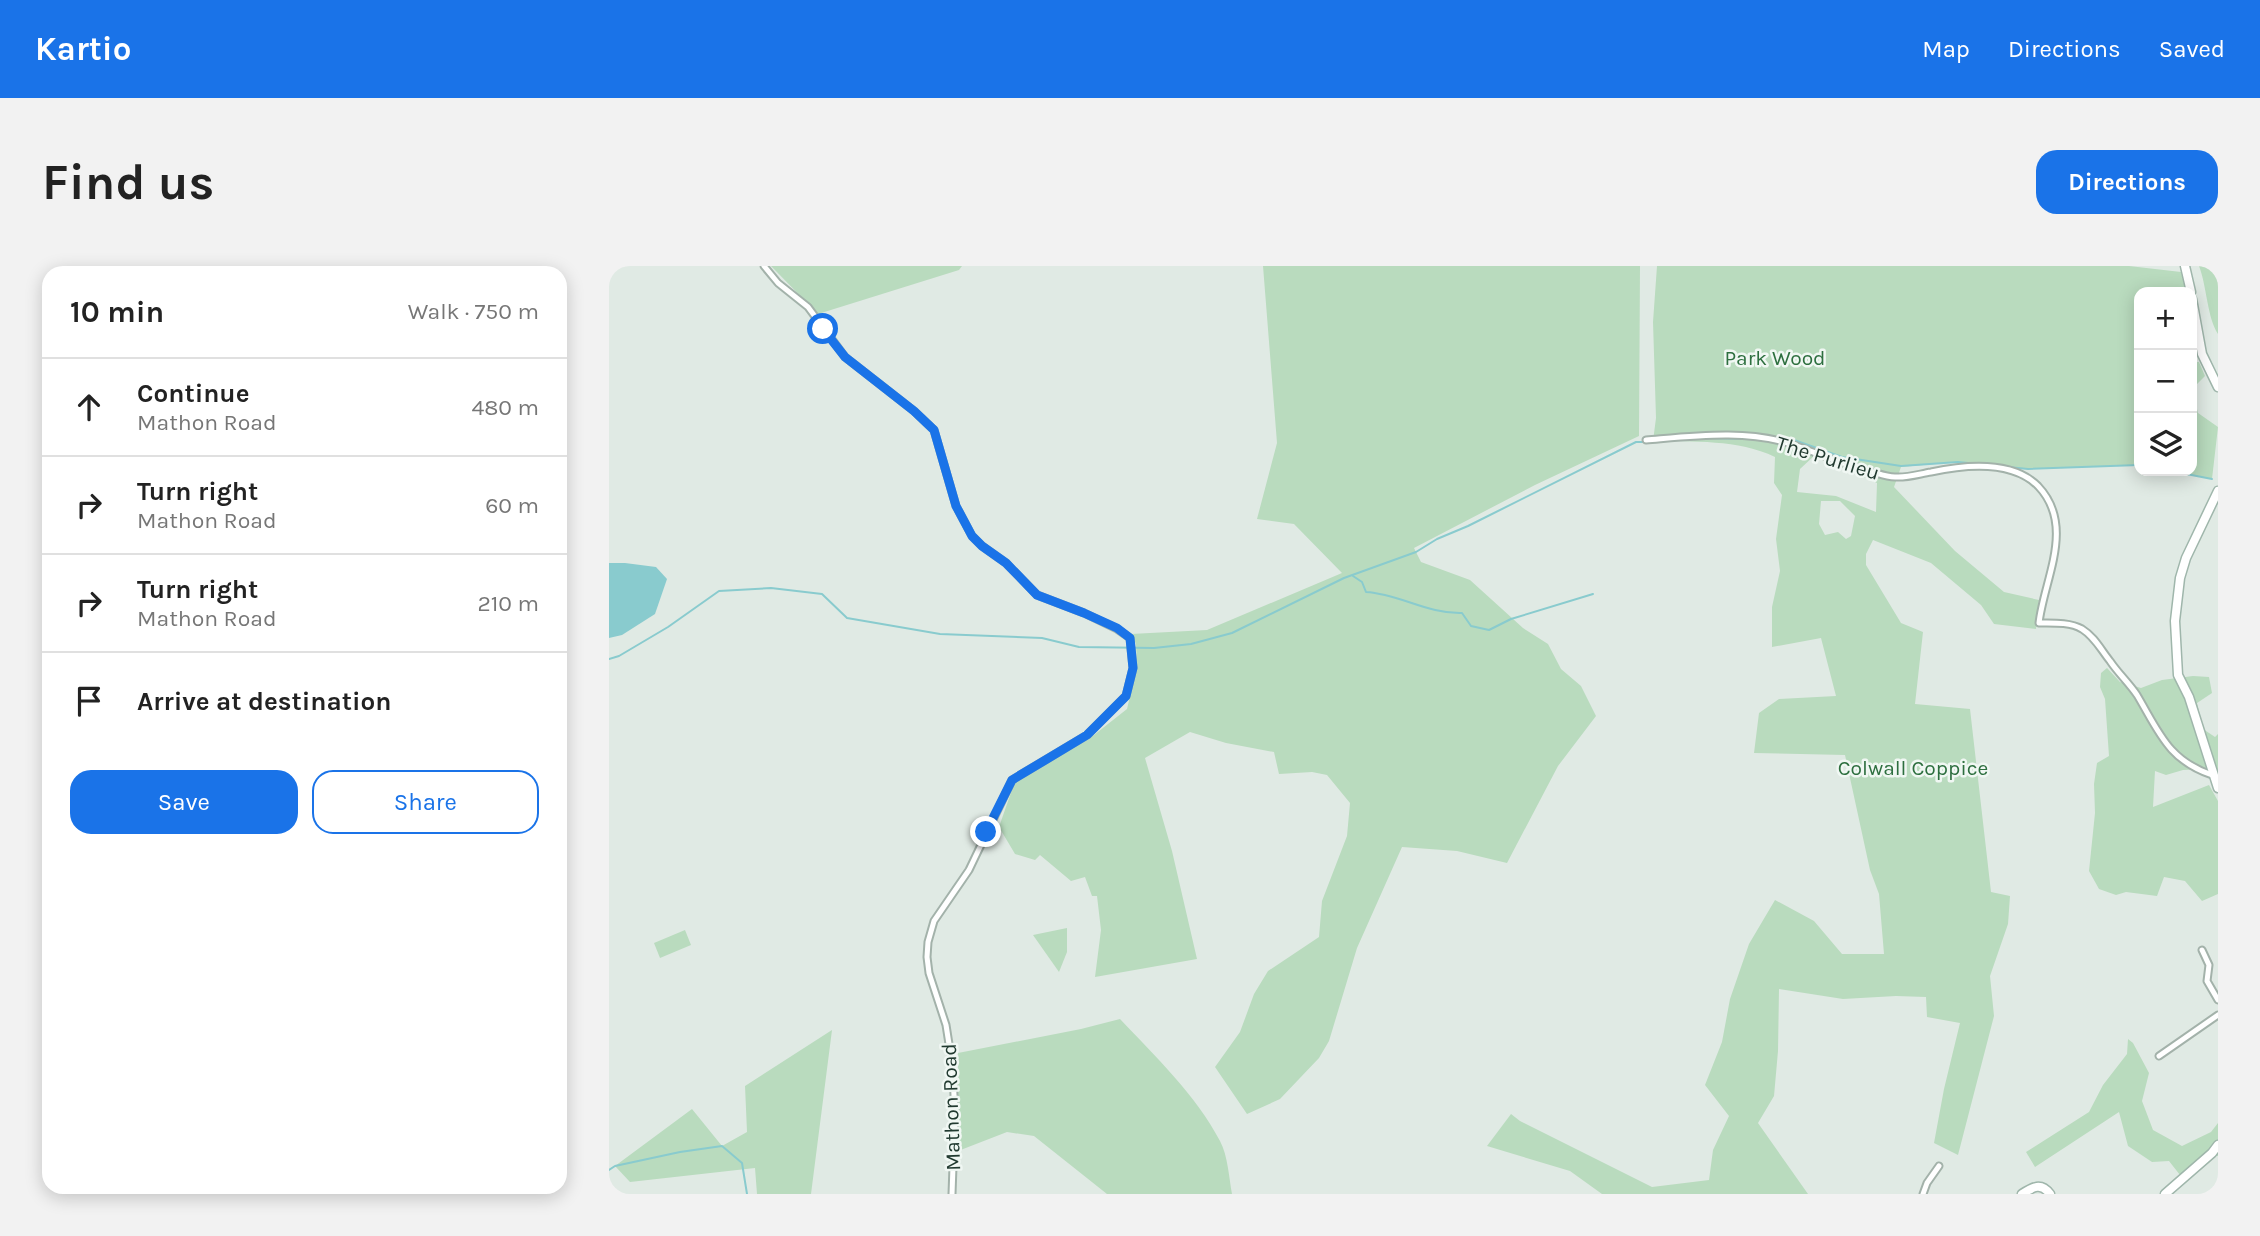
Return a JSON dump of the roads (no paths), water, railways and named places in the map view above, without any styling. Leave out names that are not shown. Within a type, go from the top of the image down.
[{"type":"main road","points":[[2185,266],[2190,287]]},
{"type":"main road","points":[[2197,327],[2202,355],[2218,387]]},
{"type":"main road","points":[[2218,491],[2186,558],[2180,578],[2175,621],[2178,675],[2189,697],[2218,788]]},
{"type":"main road","points":[[2165,1194],[2218,1145]]},
{"type":"main road","points":[[2022,1194],[2036,1186],[2043,1187],[2050,1194]]},
{"type":"street","name":"Mathon Road","points":[[764,266],[778,283],[808,307],[845,357],[934,430],[956,506],[972,536],[1006,563],[1037,595],[1117,628],[1130,638],[1133,668],[1126,696],[1087,735],[1012,780],[969,870],[934,921],[927,942],[929,973],[945,1018],[952,1063],[955,1111],[952,1194]]},
{"type":"street","name":"The Purlieu","points":[[1646,440],[1742,434],[1793,445],[1840,463],[1893,477],[1949,468],[1977,467],[2005,469],[2024,476],[2039,487],[2057,521],[2053,565],[2039,623],[2067,624],[2081,628],[2099,644],[2135,692],[2164,743],[2177,757],[2212,775]]},
{"type":"street","points":[[2202,950],[2209,965],[2207,981],[2218,1000]]},
{"type":"street","points":[[2159,1056],[2218,1015]]},
{"type":"street","points":[[1923,1194],[1939,1166]]},
{"type":"water","points":[[609,563],[656,567],[667,579],[655,614],[622,635],[609,638]]},
{"type":"waterway","points":[[1704,438],[1754,439]]},
{"type":"waterway","points":[[1784,440],[1794,440],[1842,457],[1901,466],[1958,462],[2028,469],[2134,465]]},
{"type":"waterway","points":[[609,659],[619,656],[668,627],[719,591],[771,588],[822,594],[847,618],[940,634],[1042,638],[1079,647],[1154,648],[1191,644],[1232,633],[1344,578],[1416,552],[1437,539],[1636,442],[1646,442]]},
{"type":"waterway","points":[[2197,476],[2212,479]]},
{"type":"waterway","points":[[1353,576],[1362,582],[1366,592],[1437,610],[1462,613],[1471,626],[1489,630],[1511,619],[1593,594]]},
{"type":"waterway","points":[[609,1170],[615,1166],[680,1152],[722,1146],[742,1163],[747,1194]]},
{"type":"park label","name":"Park Wood","points":[[1775,358]]},
{"type":"park label","name":"Colwall Coppice","points":[[1913,768]]}]
